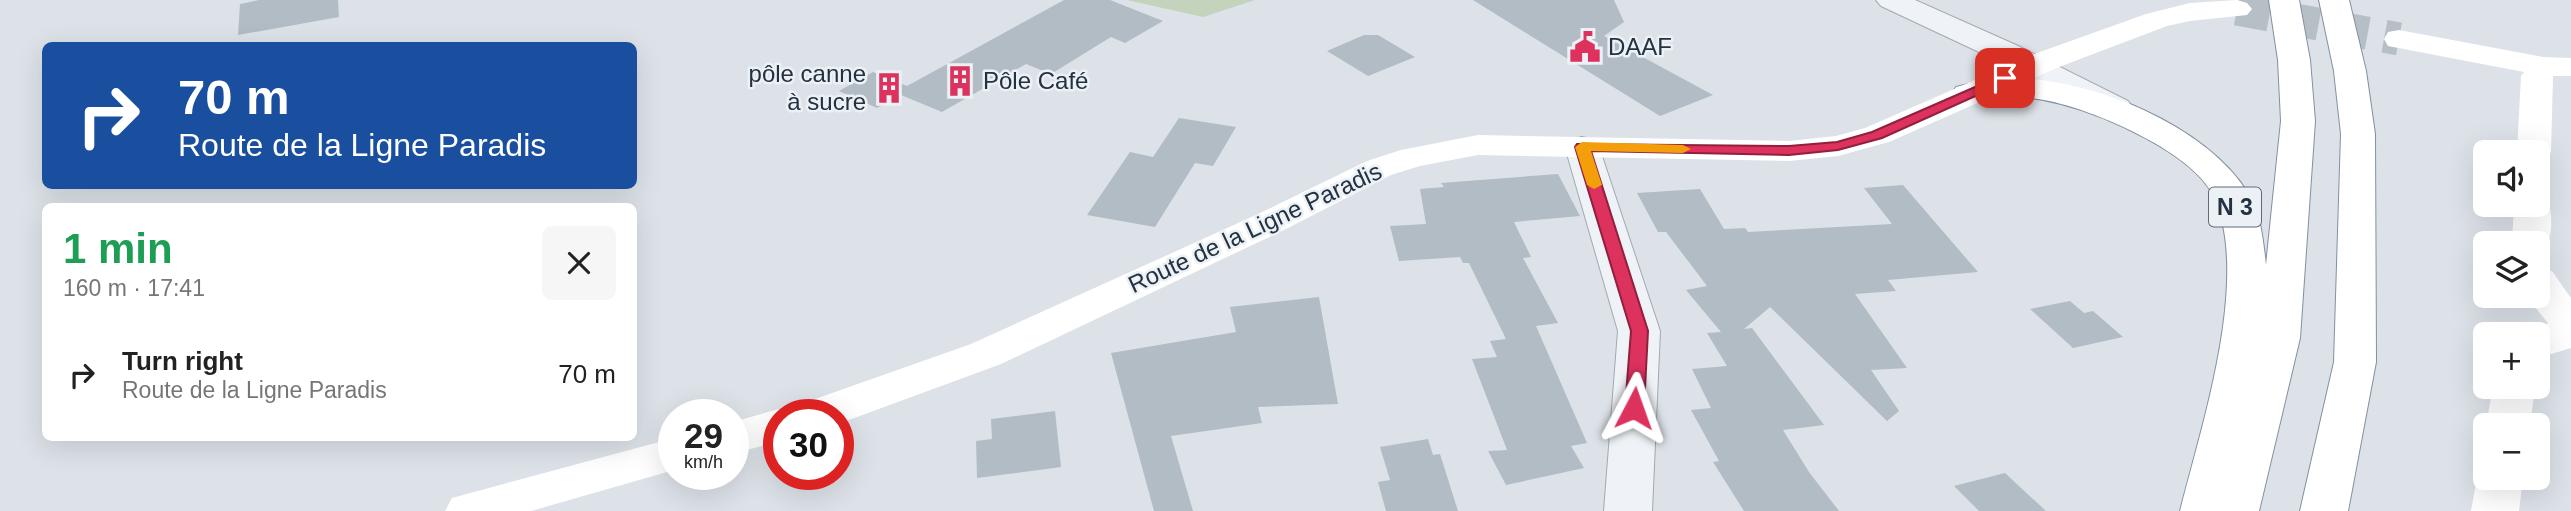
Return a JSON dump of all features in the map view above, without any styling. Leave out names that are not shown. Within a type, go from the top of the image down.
[{"type":"main road","name":"N 3","points":[[2235,511],[2279,338],[2298,121],[2294,60],[2284,0]]},
{"type":"main road","points":[[2324,511],[2355,362],[2358,134],[2350,71],[2334,0]]},
{"type":"main road","points":[[2345,0],[2350,39],[2350,71]]},
{"type":"main road","name":"Route de la Ligne Paradis","points":[[854,402],[986,354],[1271,222],[1379,168],[1413,157],[1478,145],[1715,150],[1789,151],[1838,146],[1877,135],[1968,94],[2019,59],[2095,17],[2132,5],[2180,1],[2237,9],[2190,12],[2157,20],[2019,59],[1796,135],[1715,150]]},
{"type":"main road","points":[[2399,39],[2557,66]]},
{"type":"main road","points":[[1877,135],[1913,105],[2019,59]]},
{"type":"main road","points":[[2535,140],[2538,76],[2557,66]]},
{"type":"main road","name":"N 3","points":[[1968,94],[2014,88],[2050,91],[2098,103],[2150,126],[2193,154],[2231,194],[2247,242],[2244,329],[2204,511]]},
{"type":"main road","points":[[2550,308],[2559,331]]},
{"type":"main road","points":[[469,511],[658,458]]},
{"type":"main road","points":[[2495,511],[2498,490]]},
{"type":"street","points":[[1891,0],[2019,59],[2150,126]]},
{"type":"street","points":[[1582,147],[1639,331],[1628,511]]},
{"type":"green space","points":[[1127,0],[1255,0],[1203,17]]},
{"type":"building","points":[[259,0],[338,0],[339,17],[238,35],[240,4]]},
{"type":"building","points":[[1064,0],[1110,0],[1163,21],[1125,43],[1111,37],[1051,74],[1026,64],[942,112],[901,95],[877,108],[839,91],[873,72],[907,86]]},
{"type":"building","points":[[1473,0],[1614,0],[1624,22],[1604,36],[1713,95],[1660,116]]},
{"type":"building","points":[[1364,35],[1378,35],[1415,57],[1368,76],[1327,51]]},
{"type":"building","points":[[1179,118],[1236,127],[1213,166],[1195,163],[1155,227],[1087,215],[1130,152],[1153,157]]},
{"type":"building","points":[[1558,174],[1580,216],[1514,222],[1531,257],[1523,258],[1558,323],[1536,326],[1587,443],[1571,446],[1584,468],[1506,485],[1488,451],[1507,450],[1472,359],[1497,357],[1490,341],[1506,339],[1469,263],[1463,263],[1460,257],[1399,261],[1390,226],[1426,224],[1420,189],[1444,187],[1441,183]]},
{"type":"building","points":[[1903,185],[1978,272],[1888,280],[1896,291],[1855,294],[1907,368],[1871,370],[1899,411],[1887,421],[1770,307],[1744,329],[1752,328],[1824,425],[1783,430],[1809,472],[1839,511],[1744,511],[1713,462],[1719,461],[1691,410],[1711,408],[1692,369],[1727,366],[1707,333],[1721,332],[1686,290],[1707,286],[1666,232],[1658,232],[1637,193],[1700,189],[1724,229],[1745,228],[1748,232],[1892,224],[1864,188]]},
{"type":"building","points":[[1319,297],[1338,404],[1258,407],[1262,423],[1171,436],[1193,511],[1154,511],[1111,353],[1236,332],[1230,307]]},
{"type":"building","points":[[2070,301],[2084,313],[2093,311],[2123,337],[2073,348],[2030,309]]},
{"type":"building","points":[[1055,411],[1061,467],[977,478],[976,441],[992,439],[991,419]]},
{"type":"building","points":[[1428,439],[1433,455],[1440,454],[1458,511],[1386,511],[1378,482],[1390,480],[1380,447]]},
{"type":"building","points":[[2005,473],[2046,511],[1979,511],[1954,486]]},
{"type":"tunnel","points":[[2237,9],[2399,39]]},
{"type":"slow traffic","points":[[1594,185],[1582,147],[1683,149]]},
{"type":"place","name":"DAAF","points":[[1585,47]]},
{"type":"place","name":"Pôle Café","points":[[960,81]]},
{"type":"place","name":"pôle canne à sucre","points":[[889,88]]},
{"type":"route","points":[[1634,408],[1639,331],[1582,147],[1789,151],[1838,146],[1877,135],[2005,78]]}]
